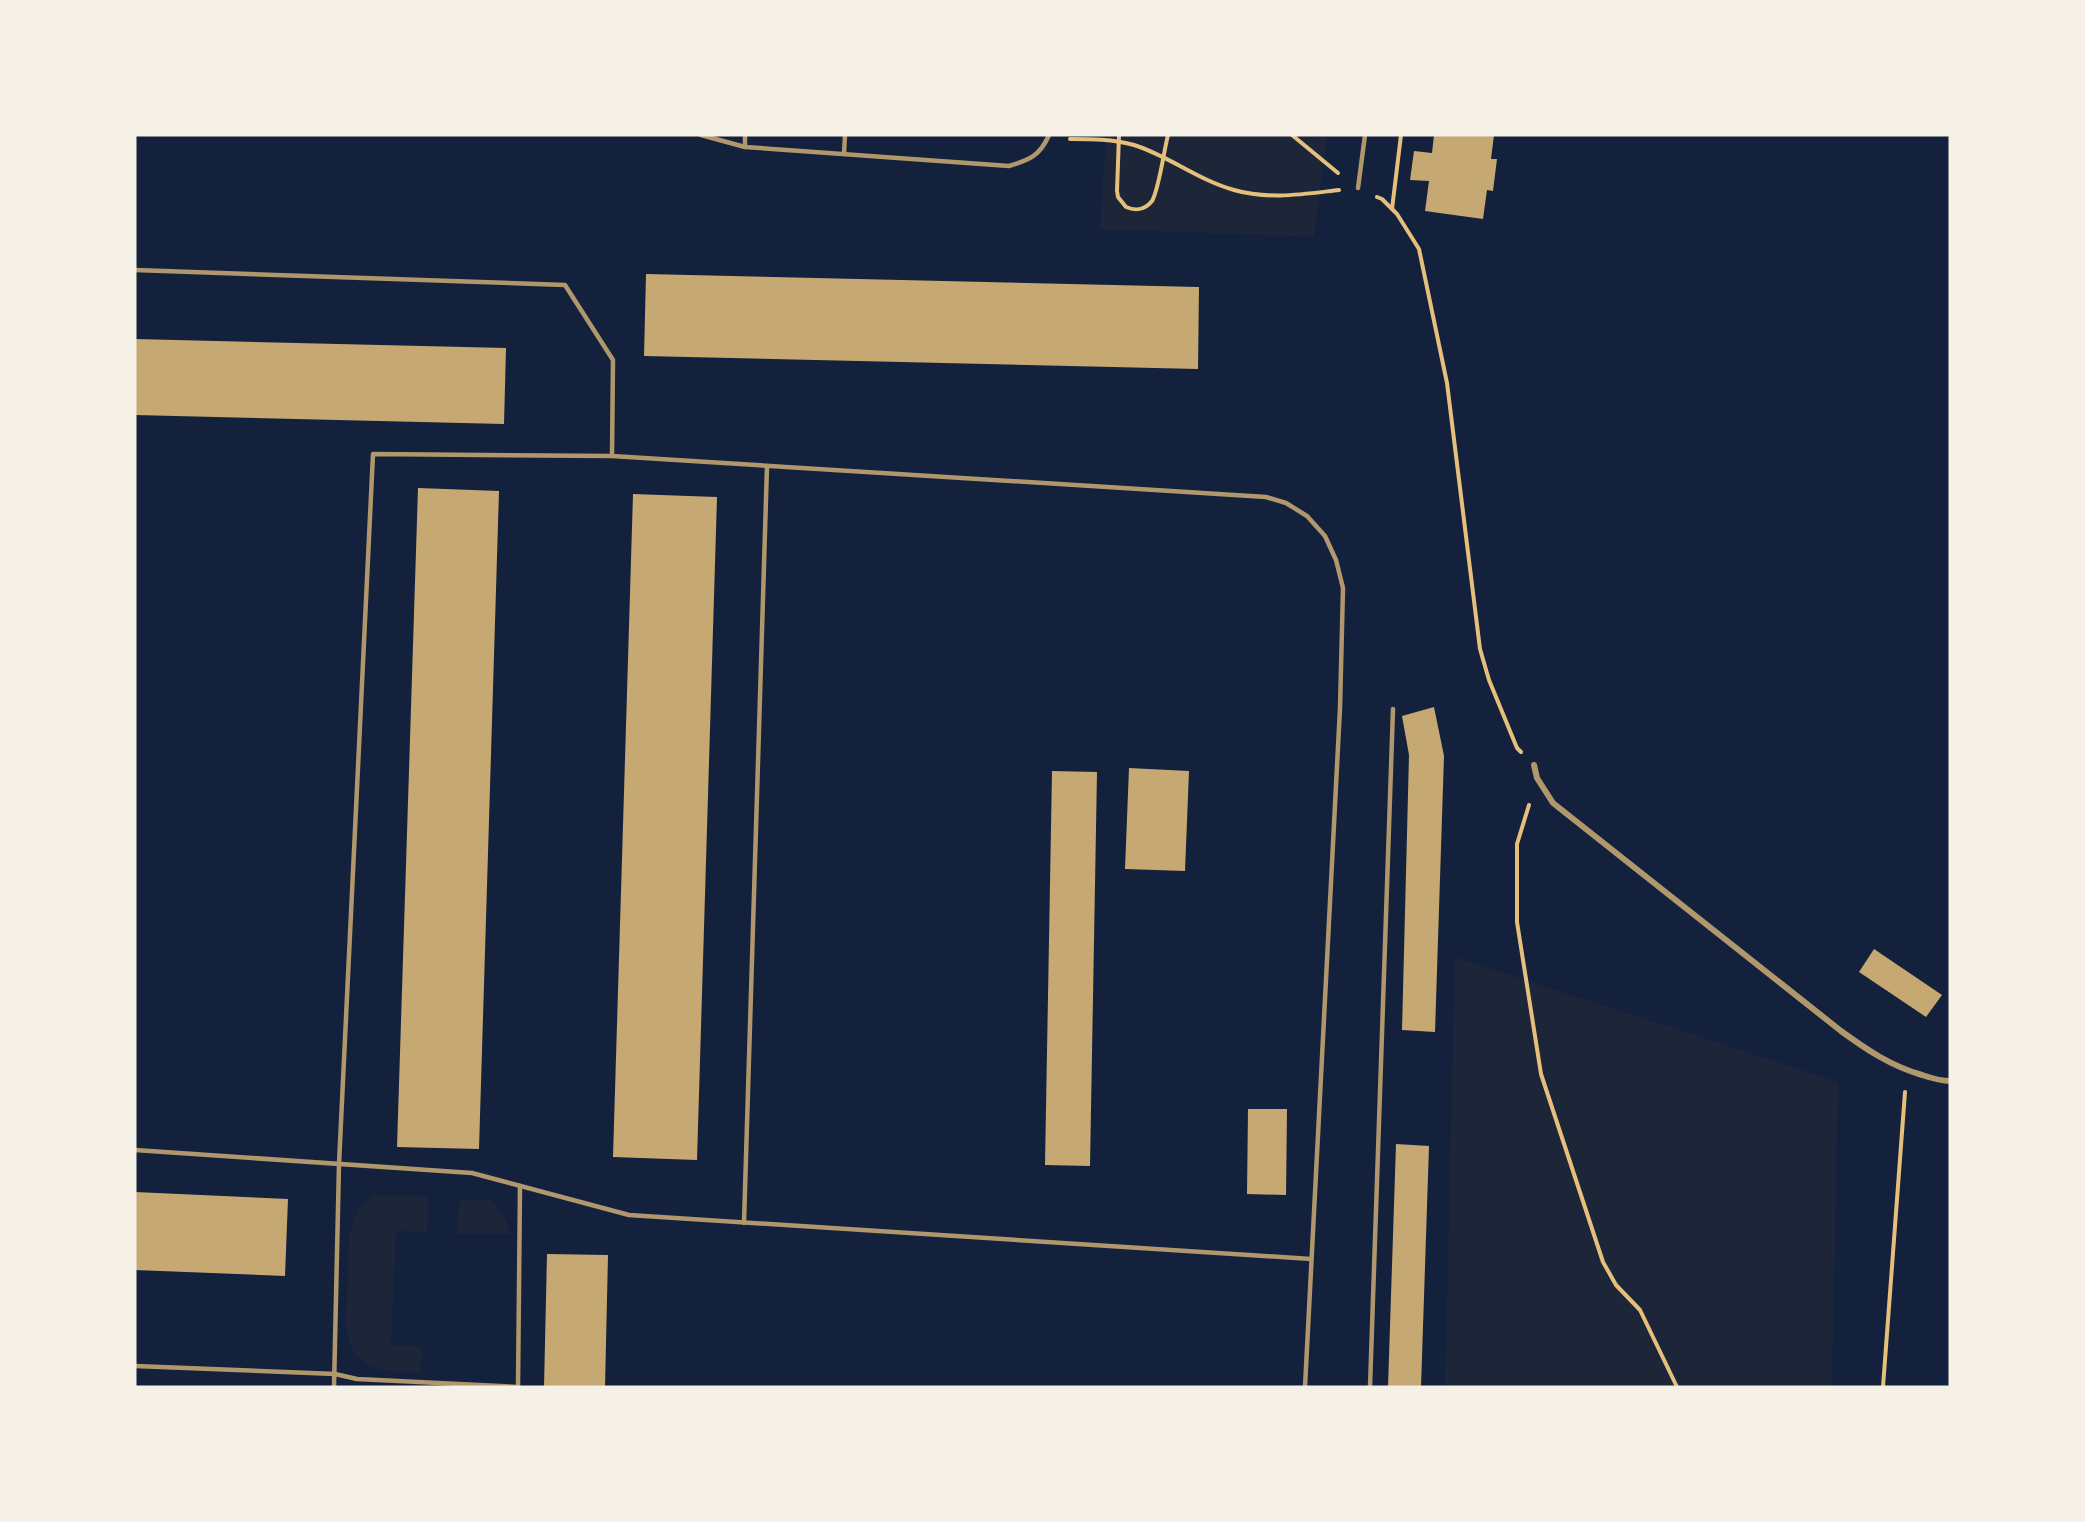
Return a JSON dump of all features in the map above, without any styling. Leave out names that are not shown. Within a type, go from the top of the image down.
[{"type":"street","points":[[1534,765],[1537,778],[1553,803],[1756,965],[1865,1048],[1907,1071],[1942,1081],[1950,1081]]},
{"type":"lane","points":[[701,135],[745,147],[1009,166],[1029,160],[1044,147],[1049,136]]},
{"type":"lane","points":[[745,135],[745,147]]},
{"type":"lane","points":[[844,135],[844,154]]},
{"type":"lane","points":[[1358,188],[1365,135]]},
{"type":"lane","points":[[135,270],[565,285],[613,360],[612,456]]},
{"type":"lane","points":[[334,1387],[339,1164],[373,454],[612,456],[1266,497],[1286,503],[1306,516],[1325,536],[1336,560],[1343,588],[1340,708],[1305,1387]]},
{"type":"lane","points":[[744,1222],[767,466]]},
{"type":"lane","points":[[1370,1387],[1393,709]]},
{"type":"lane","points":[[135,1150],[472,1173],[629,1215],[1311,1259]]},
{"type":"lane","points":[[135,1366],[335,1374],[357,1379],[518,1387],[519,1186]]},
{"type":"path","points":[[1119,135],[1116,191],[1121,202],[1132,210],[1143,208],[1153,200],[1168,135]]},
{"type":"path","points":[[1292,135],[1358,188],[1382,199],[1419,249],[1447,383],[1480,649],[1489,680],[1517,748],[1534,765]]},
{"type":"path","points":[[1392,210],[1401,135]]},
{"type":"path","points":[[1049,136],[1119,142],[1146,149],[1215,183],[1261,195],[1281,196],[1358,188]]},
{"type":"path","points":[[1537,778],[1517,844],[1517,922],[1541,1074],[1603,1262],[1616,1285],[1640,1310],[1677,1387]]},
{"type":"path","points":[[1883,1387],[1907,1071]]},
{"type":"shaded area","points":[[1106,135],[1327,135],[1314,237],[1100,229]]},
{"type":"shaded area","points":[[1455,957],[1838,1082],[1832,1387],[1445,1387]]},
{"type":"shaded area","points":[[373,1195],[427,1197],[429,1202],[427,1232],[396,1231],[391,1345],[418,1346],[423,1353],[419,1373],[393,1372],[370,1366],[354,1352],[349,1340],[346,1325],[349,1234],[359,1208]]},
{"type":"shaded area","points":[[460,1199],[491,1200],[503,1216],[511,1234],[456,1234]]},
{"type":"building","points":[[1434,135],[1494,135],[1491,159],[1497,159],[1493,191],[1487,190],[1483,219],[1425,211],[1429,181],[1410,180],[1414,151],[1432,153]]},
{"type":"building","points":[[646,274],[1199,287],[1198,369],[644,356]]},
{"type":"building","points":[[135,339],[506,348],[504,424],[135,415]]},
{"type":"building","points":[[418,488],[499,491],[479,1149],[397,1147]]},
{"type":"building","points":[[633,494],[717,497],[697,1160],[613,1157]]},
{"type":"building","points":[[1434,707],[1444,756],[1435,1032],[1402,1030],[1409,755],[1402,716]]},
{"type":"building","points":[[1129,768],[1189,771],[1185,871],[1125,869]]},
{"type":"building","points":[[1052,771],[1097,772],[1090,1166],[1045,1165]]},
{"type":"building","points":[[1874,949],[1942,995],[1926,1017],[1859,972]]},
{"type":"building","points":[[1248,1109],[1287,1109],[1286,1195],[1247,1194]]},
{"type":"building","points":[[1396,1144],[1429,1146],[1421,1387],[1388,1387]]},
{"type":"building","points":[[135,1192],[288,1199],[285,1276],[135,1270]]},
{"type":"building","points":[[547,1254],[608,1255],[605,1387],[544,1387]]}]
